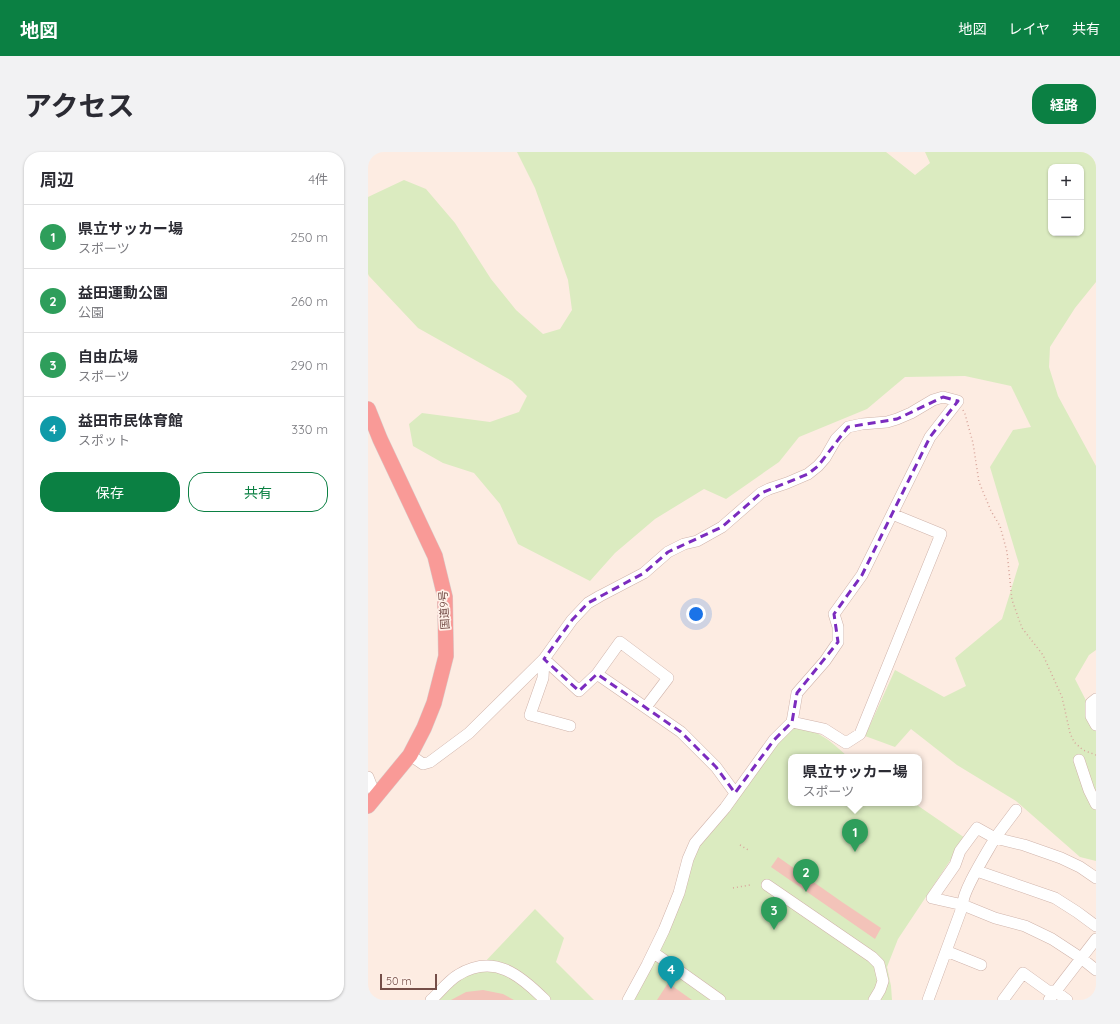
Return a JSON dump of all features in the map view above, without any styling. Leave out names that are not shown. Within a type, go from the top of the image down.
[{"type":"highway","name":"国道9号","points":[[368,408],[380,439],[435,556],[446,597],[446,656],[434,703],[424,728],[410,755],[373,791],[368,806]]},
{"type":"street","points":[[410,755],[422,764],[430,762],[469,733],[544,659],[572,620],[588,604],[644,573],[668,552],[684,544],[697,541],[722,527],[761,493],[808,474],[825,458],[836,439],[848,427],[887,422],[911,413],[933,400],[943,397],[958,401],[930,437],[862,575],[834,614],[838,627],[838,642],[826,661],[797,693],[792,722],[774,740],[725,808],[695,843],[688,859],[679,892],[664,930],[654,953],[628,1000]]},
{"type":"street","points":[[792,722],[824,729],[846,743],[860,734],[941,534],[892,514]]},
{"type":"street","points":[[544,659],[579,691],[597,674],[620,642],[668,678],[646,708]]},
{"type":"street","points":[[544,659],[543,678],[530,715],[570,726]]},
{"type":"street","points":[[597,674],[682,732],[716,767],[736,793]]},
{"type":"street","points":[[1096,699],[1091,703],[1091,716],[1096,725]]},
{"type":"street","points":[[1079,760],[1089,790],[1096,804]]},
{"type":"street","points":[[368,777],[373,791]]},
{"type":"street","points":[[928,1000],[963,906],[962,901],[967,889],[995,838],[1016,810]]},
{"type":"street","points":[[1096,878],[1080,866],[1061,858],[1024,845],[995,838],[976,828],[960,851],[955,865],[932,898],[963,906],[995,918],[1025,926],[1052,939],[1096,970]]},
{"type":"street","points":[[977,871],[1055,898],[1096,926]]},
{"type":"street","points":[[767,885],[872,957],[879,964],[883,981],[874,1000]]},
{"type":"street","points":[[1052,996],[1096,939]]},
{"type":"street","points":[[946,951],[981,965]]},
{"type":"street","points":[[654,953],[720,1000]]},
{"type":"street","points":[[431,1000],[458,975],[482,966],[497,967],[514,973],[530,985],[545,1000]]},
{"type":"street","points":[[1003,1000],[1023,973],[1048,991],[1052,996],[1067,1000]]},
{"type":"path","points":[[958,401],[965,414],[970,429],[979,482],[991,511],[1000,526],[1003,536],[1007,552],[1012,600],[1016,614],[1022,628],[1043,655],[1062,698],[1070,733],[1074,742],[1083,750],[1096,755]]},
{"type":"path","points":[[740,844],[750,851]]},
{"type":"path","points":[[733,888],[750,885]]},
{"type":"highlighted area","points":[[943,397],[958,401],[930,437],[862,575],[834,614],[838,642],[797,693],[792,722],[774,740],[735,793],[716,767],[681,732],[597,674],[579,691],[544,659],[572,620],[588,603],[644,573],[668,552],[722,527],[761,493],[808,474],[818,466],[848,427],[897,419]]},
{"type":"green space","points":[[517,152],[886,152],[915,175],[930,163],[925,152],[1096,152],[1096,282],[1075,308],[1050,347],[1049,367],[1058,396],[1096,466],[1096,650],[1089,655],[1075,679],[1096,720],[1096,861],[1080,857],[1016,801],[957,765],[911,729],[895,747],[865,736],[895,670],[944,697],[966,686],[955,658],[1002,619],[1019,564],[990,467],[1013,430],[1031,427],[1011,386],[965,376],[905,377],[867,409],[799,437],[779,462],[726,499],[704,489],[655,519],[615,553],[590,581],[518,544],[500,504],[474,473],[443,463],[413,446],[409,424],[422,413],[490,422],[519,412],[527,396],[512,381],[418,328],[369,276],[368,197],[404,180],[426,189],[455,223],[491,279],[516,310],[543,334],[560,329],[572,310],[568,280],[535,188]]},
{"type":"green space","points":[[790,728],[808,730],[829,740],[845,754],[788,754],[788,806],[918,806],[965,838],[898,939],[887,967],[892,1000],[631,1000],[670,928],[698,847],[776,741]]},
{"type":"green space","points":[[535,909],[564,938],[556,962],[594,1000],[433,1000],[458,975],[481,966]]},
{"type":"building","points":[[778,857],[881,928],[875,939],[771,867]]},
{"type":"building","points":[[668,983],[692,1000],[657,1000]]},
{"type":"building","points":[[483,990],[503,994],[514,1000],[451,1000],[466,992]]},
{"type":"place","name":"県立サッカー場","points":[[855,852]]},
{"type":"place","name":"益田運動公園","points":[[806,892]]},
{"type":"place","name":"自由広場","points":[[774,930]]},
{"type":"place","name":"益田市民体育館","points":[[671,989]]}]
